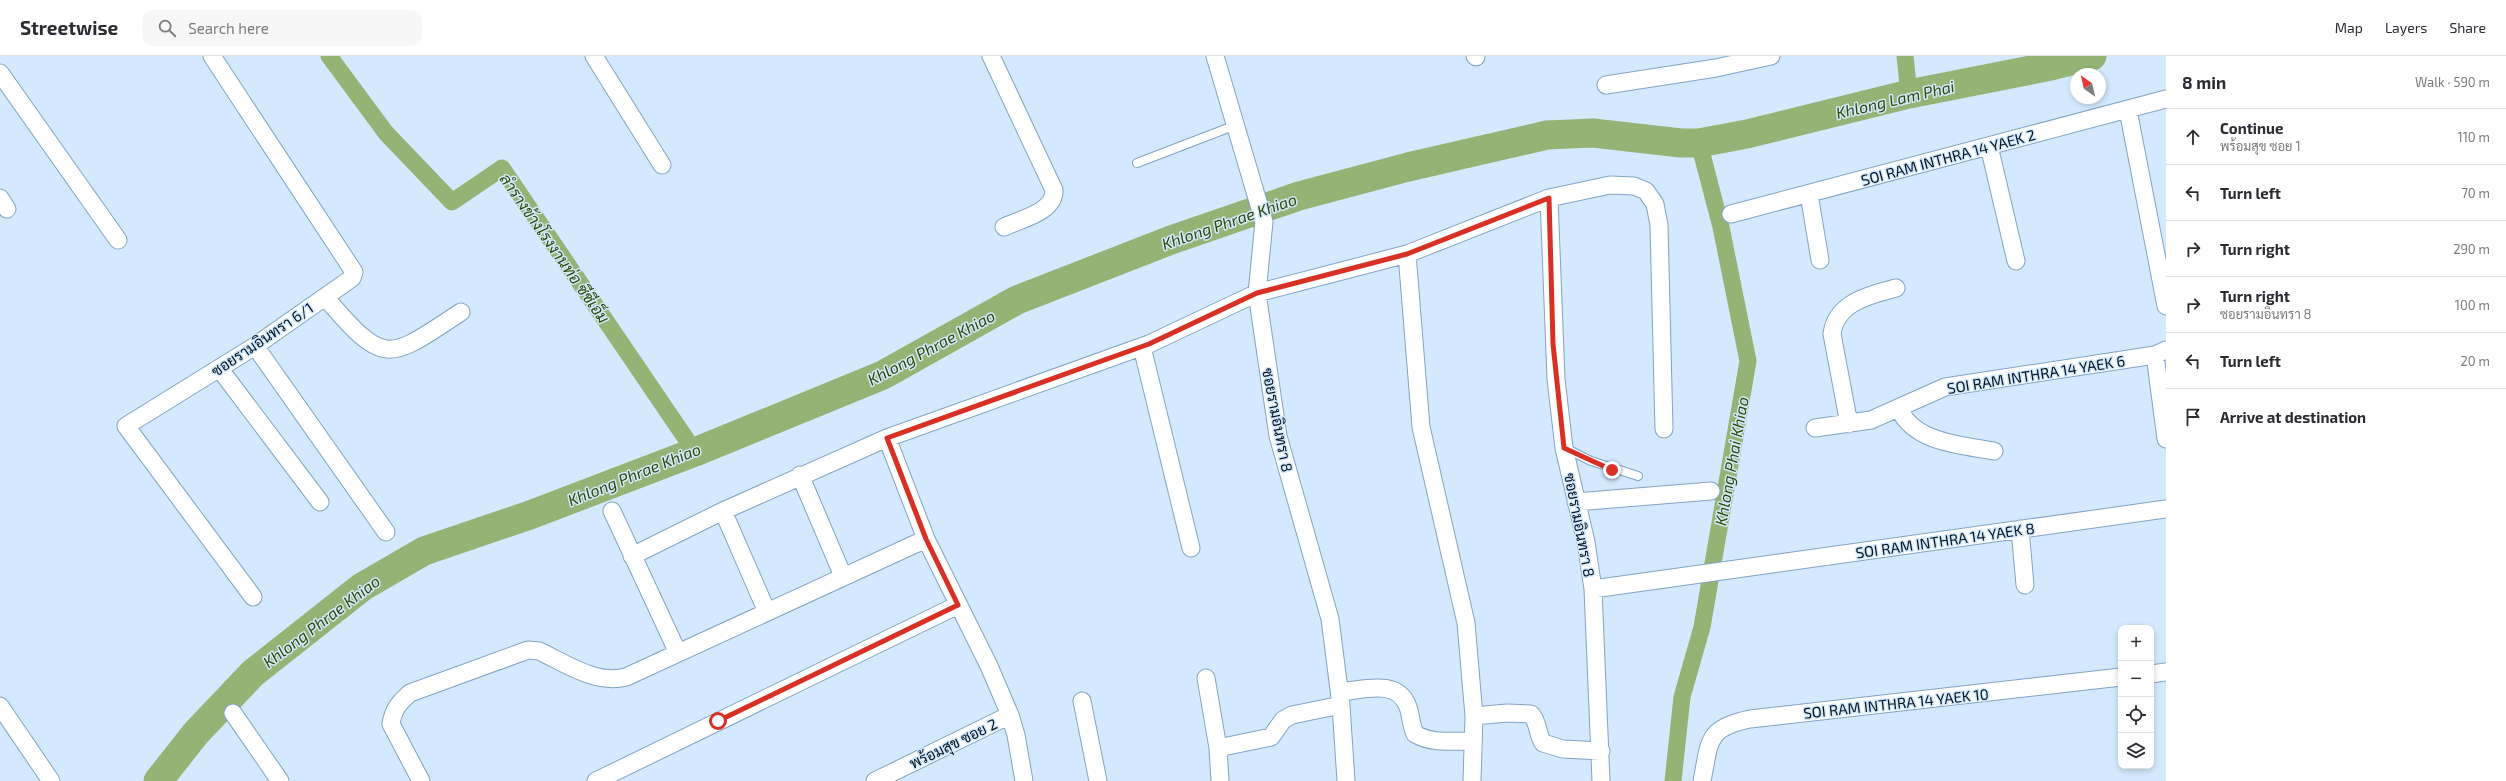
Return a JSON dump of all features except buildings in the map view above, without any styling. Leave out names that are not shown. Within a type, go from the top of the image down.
[{"type":"street","name":"ซอยรามอินทรา 6/1","points":[[212,56],[353,267],[354,272],[352,278],[255,346],[126,426],[253,597]]},
{"type":"street","points":[[594,56],[662,165]]},
{"type":"street","points":[[991,56],[1054,190],[1053,198],[1048,206],[1004,227]]},
{"type":"street","name":"ซอยรามอินทรา 8","points":[[1214,56],[1258,196],[1264,222],[1257,293],[1278,436],[1330,619],[1340,699],[1346,781]]},
{"type":"street","points":[[1606,85],[1772,56]]},
{"type":"street","points":[[0,73],[118,240]]},
{"type":"street","name":"SOI RAM INTHRA 14 YAEK 2","points":[[1731,214],[2166,99]]},
{"type":"street","points":[[2128,110],[2166,306]]},
{"type":"street","points":[[1989,146],[2016,261]]},
{"type":"street","points":[[632,556],[800,475],[887,438],[1142,347],[1257,293],[1407,254],[1549,198],[1610,185],[1634,186],[1646,190],[1655,204],[1659,225],[1664,429]]},
{"type":"street","points":[[1809,194],[1820,260]]},
{"type":"street","name":"ซอยรามอินทรา 8","points":[[1549,198],[1553,344],[1564,448],[1593,589],[1601,751],[1601,781]]},
{"type":"street","points":[[1407,254],[1421,426],[1466,623],[1474,716],[1472,781]]},
{"type":"street","points":[[1849,424],[1832,334],[1833,324],[1838,315],[1850,304],[1863,296],[1896,288]]},
{"type":"street","points":[[325,296],[364,340],[374,346],[389,350],[413,344],[461,312]]},
{"type":"street","points":[[255,346],[386,532]]},
{"type":"street","points":[[1142,347],[1191,548]]},
{"type":"street","points":[[2160,353],[2166,439]]},
{"type":"street","name":"SOI RAM INTHRA 14 YAEK 6","points":[[1815,428],[1871,420],[1899,409],[1945,387],[2160,353]]},
{"type":"street","points":[[219,368],[320,502]]},
{"type":"street","points":[[1899,409],[1905,421],[1922,433],[1955,444],[1994,451]]},
{"type":"street","points":[[887,438],[926,539],[989,666],[1010,715],[1016,734],[1024,781]]},
{"type":"street","points":[[800,475],[843,576]]},
{"type":"street","points":[[1576,502],[1711,491]]},
{"type":"street","name":"SOI RAM INTHRA 14 YAEK 8","points":[[1593,589],[2166,509]]},
{"type":"street","points":[[612,511],[678,653]]},
{"type":"street","points":[[723,511],[767,612]]},
{"type":"street","points":[[2020,529],[2025,585]]},
{"type":"street","points":[[421,781],[391,724],[392,714],[398,704],[410,693],[528,650],[539,651],[599,679],[613,681],[626,677],[926,539]]},
{"type":"street","points":[[596,781],[958,605]]},
{"type":"street","points":[[2154,674],[2166,672]]},
{"type":"street","name":"SOI RAM INTHRA 14 YAEK 10","points":[[1703,777],[1709,747],[1715,732],[1727,724],[1750,719],[2118,677]]},
{"type":"street","points":[[1206,678],[1218,748],[1220,781]]},
{"type":"street","points":[[1218,748],[1271,738],[1283,720],[1292,715],[1340,699],[1387,687],[1399,692],[1408,706],[1415,734],[1424,739],[1438,741],[1473,742]]},
{"type":"street","points":[[1082,701],[1098,781]]},
{"type":"street","points":[[0,706],[51,781]]},
{"type":"street","points":[[1474,716],[1507,712],[1531,714],[1536,719],[1539,737],[1543,743],[1563,749],[1601,751]]},
{"type":"street","points":[[233,713],[280,781]]},
{"type":"street","name":"พร้อมสุข ซอย 2","points":[[875,781],[1010,715]]},
{"type":"lane","points":[[1137,163],[1236,125]]},
{"type":"lane","points":[[1564,448],[1591,462],[1638,476]]},
{"type":"waterway","name":"ลำรางข้างโรงงานท่อ ซีซีเอ็ม","points":[[329,56],[386,133],[452,202],[502,168],[695,452]]},
{"type":"waterway","name":"Khlong Lam Phai","points":[[1905,56],[1909,94]]},
{"type":"waterway","name":"Khlong Phrae Khiao","points":[[158,781],[196,733],[253,673],[362,587],[424,551],[530,515],[695,452],[883,375],[1017,300],[1171,240],[1299,196],[1408,167],[1547,135],[1593,133],[1681,143],[1699,143],[1747,134],[1909,94],[2051,66],[2092,56]]},
{"type":"waterway","name":"Khlong Phai Khiao","points":[[1673,781],[1682,697],[1702,627],[1748,361],[1721,227],[1699,143]]},
{"type":"route","points":[[718,721],[958,605],[926,539],[887,438],[1149,344],[1257,293],[1407,254],[1549,198],[1548,217],[1553,344],[1564,448],[1591,462],[1612,470]]}]
